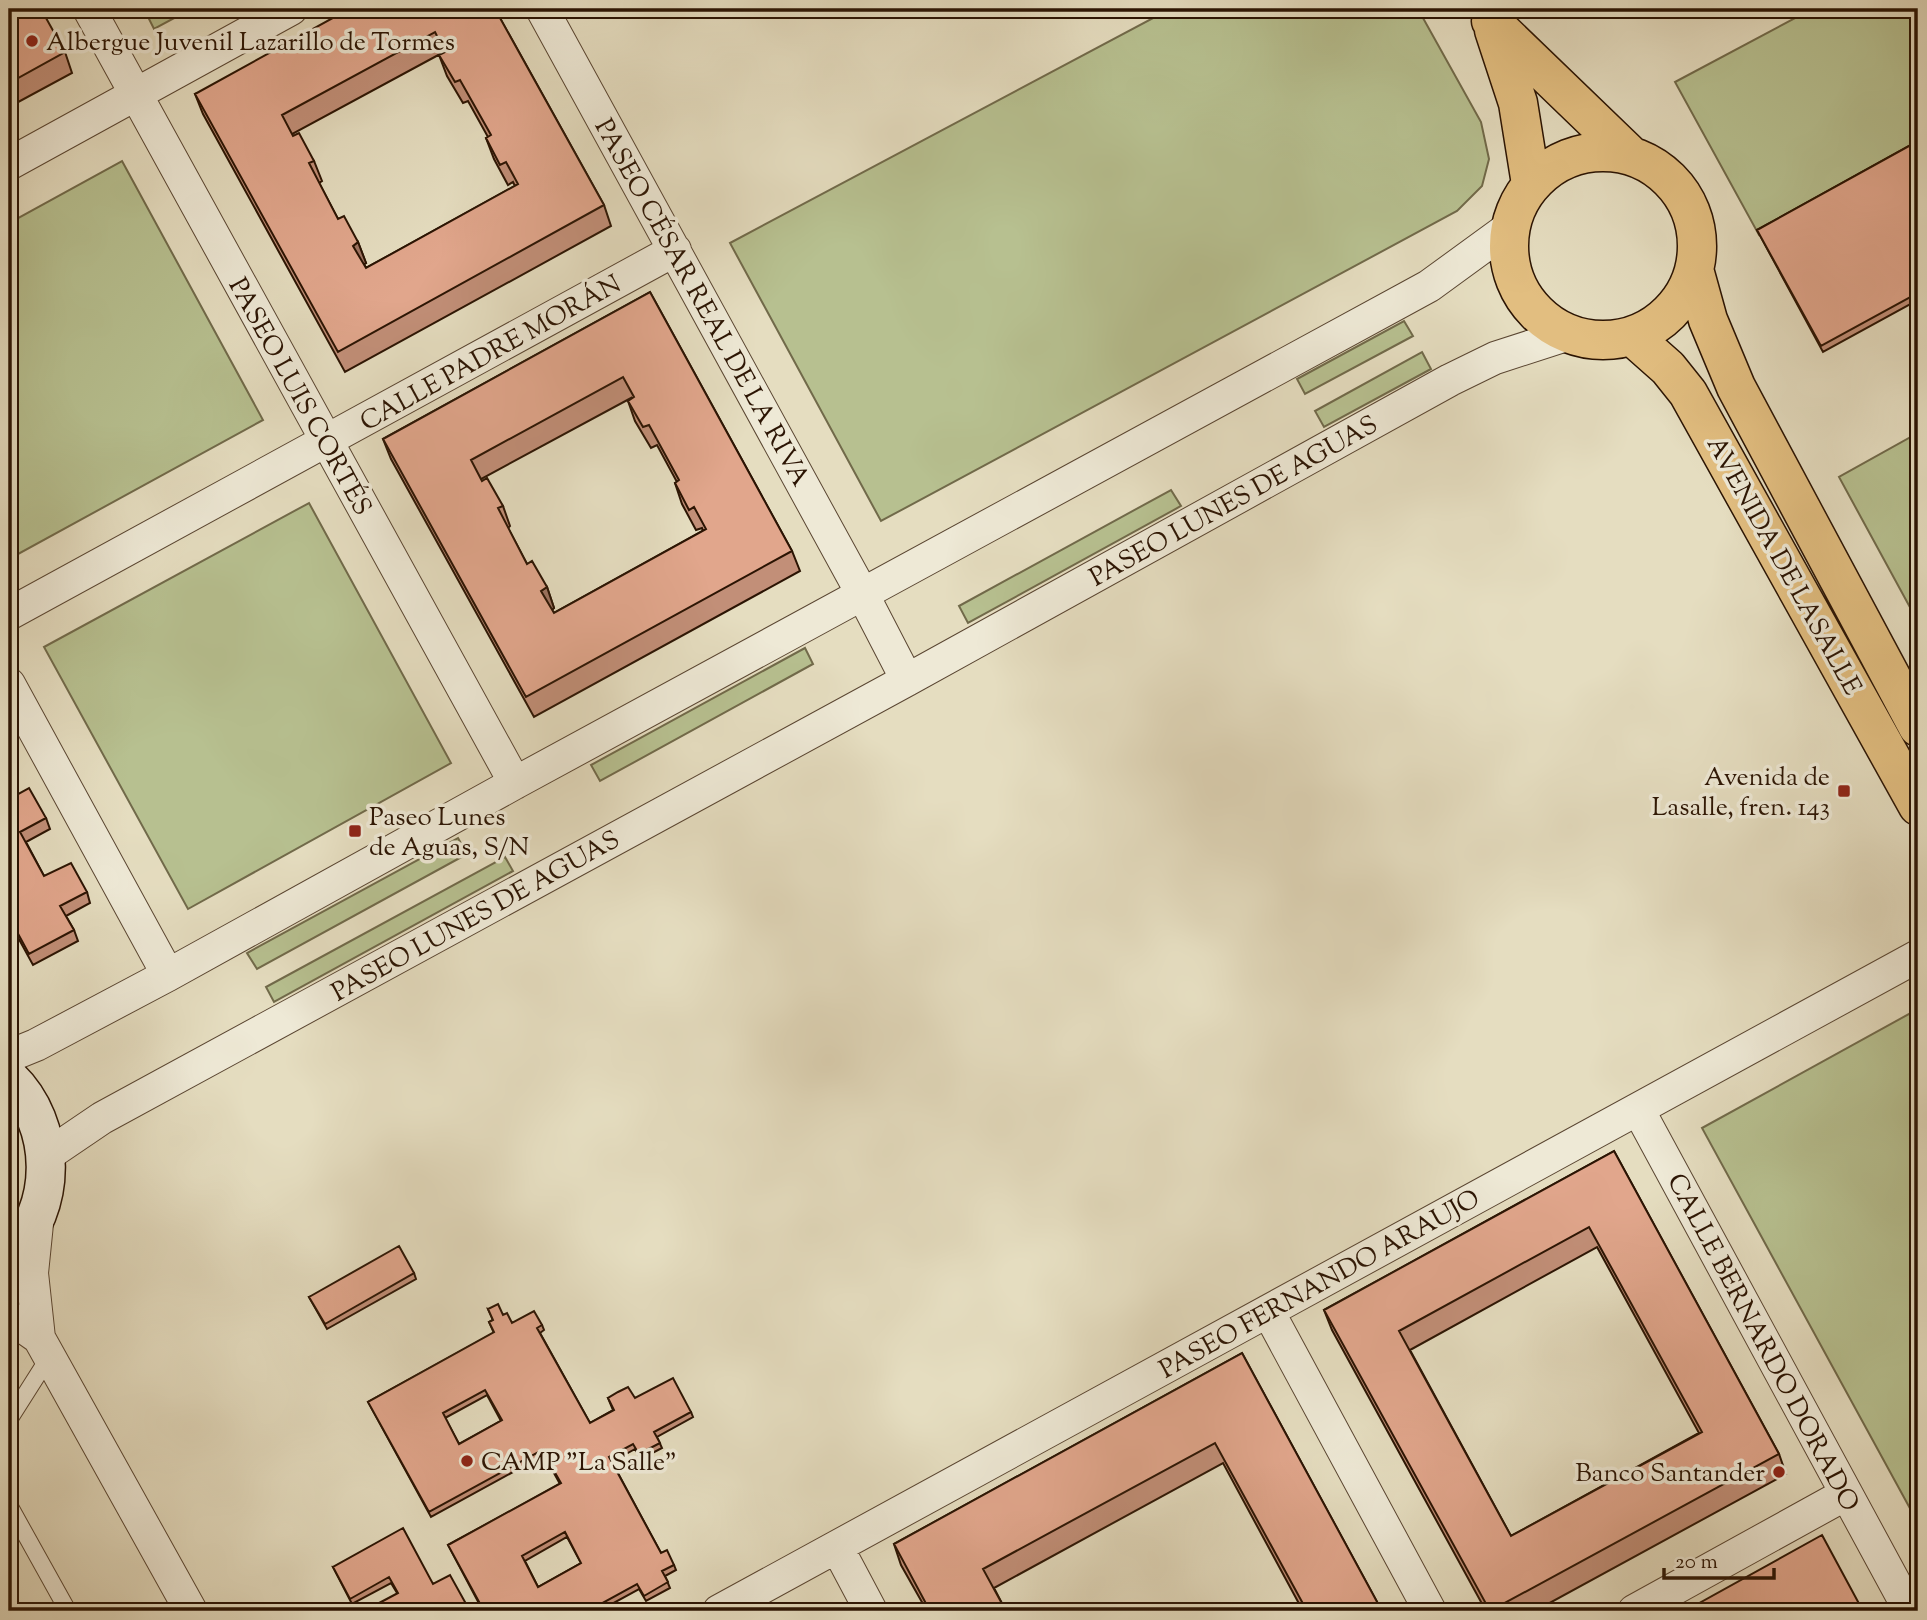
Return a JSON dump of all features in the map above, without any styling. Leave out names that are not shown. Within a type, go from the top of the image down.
[{"type":"highway","points":[[1488,15],[1630,155],[1657,168],[1679,188],[1693,215],[1698,243],[1695,273],[1672,313],[1633,337],[1611,342],[1588,341],[1566,335],[1531,309],[1511,270],[1510,227],[1518,204],[1531,184],[1560,162],[1595,151],[1630,155]]},
{"type":"highway","points":[[1488,15],[1518,103],[1531,184]]},
{"type":"highway","name":"AVENIDA DE LASALLE","points":[[1695,273],[1709,320],[1736,387],[1918,727]]},
{"type":"highway","name":"AVENIDA DE LASALLE","points":[[1633,337],[1668,368],[1688,393],[1918,806]]},
{"type":"main road","points":[[9,1078],[19,1088],[38,1120],[46,1156],[45,1185],[38,1213],[19,1246],[9,1255]]},
{"type":"street","name":"PASEO LUIS CORTÉS","points":[[89,9],[515,783]]},
{"type":"street","points":[[9,164],[291,9]]},
{"type":"street","name":"PASEO CÉSAR REAL DE LA RIVA","points":[[542,9],[863,596]]},
{"type":"street","points":[[9,1056],[36,1045],[168,975],[515,783],[1429,286],[1510,227]]},
{"type":"street","name":"CALLE PADRE MORÁN","points":[[9,614],[675,250]]},
{"type":"street","name":"PASEO LUNES DE AGUAS","points":[[46,1156],[102,1118],[907,680],[1450,380],[1495,358],[1566,335]]},
{"type":"street","points":[[863,596],[907,680]]},
{"type":"street","points":[[9,684],[168,975]]},
{"type":"street","name":"PASEO FERNANDO ARAUJO","points":[[719,1611],[1918,956]]},
{"type":"street","name":"CALLE BERNARDO DORADO","points":[[1638,1109],[1910,1611]]},
{"type":"street","points":[[38,1213],[32,1273],[44,1347],[191,1611]]},
{"type":"street","points":[[1268,1311],[1430,1611]]},
{"type":"street","points":[[9,1317],[44,1347]]},
{"type":"street","points":[[1634,1611],[1846,1494]]},
{"type":"street","points":[[837,1547],[871,1611]]},
{"type":"lane","points":[[9,1420],[44,1347]]},
{"type":"lane","points":[[9,1505],[68,1611]]},
{"type":"green space","points":[[144,9],[191,9],[154,29]]},
{"type":"green space","points":[[1170,9],[1418,9],[1481,122],[1489,159],[1482,186],[1457,211],[881,521],[730,243]]},
{"type":"green space","points":[[1812,9],[1918,9],[1918,148],[1759,235],[1675,82]]},
{"type":"green space","points":[[122,161],[263,420],[9,559],[9,223]]},
{"type":"green space","points":[[1404,321],[1413,336],[1305,394],[1297,379]]},
{"type":"green space","points":[[1422,352],[1431,369],[1324,427],[1315,411]]},
{"type":"green space","points":[[1918,433],[1918,622],[1839,477]]},
{"type":"green space","points":[[1171,490],[1181,506],[968,623],[959,606]]},
{"type":"green space","points":[[309,503],[451,763],[188,909],[44,647]]},
{"type":"green space","points":[[805,648],[813,664],[600,781],[591,765]]},
{"type":"green space","points":[[458,838],[467,854],[257,969],[247,953]]},
{"type":"green space","points":[[505,857],[513,871],[274,1002],[266,987]]},
{"type":"green space","points":[[1918,1009],[1918,1523],[1702,1128]]},
{"type":"green space","points":[[9,1122],[17,1171],[9,1200]]},
{"type":"building","name":"Albergue Juvenil Lazarillo de Tormes","points":[[9,9],[41,9],[65,52],[9,83]]},
{"type":"building","points":[[349,9],[495,9],[604,205],[338,352],[195,94]],"holes":[[[435,32],[445,52],[439,55],[455,82],[460,80],[491,135],[486,138],[500,165],[506,162],[518,184],[366,268],[353,246],[358,242],[344,216],[338,219],[309,163],[314,161],[299,133],[293,136],[282,115]]]},
{"type":"building","points":[[1918,141],[1918,293],[1821,346],[1757,230]]},
{"type":"building","points":[[650,292],[792,551],[526,697],[383,439]],"holes":[[[623,377],[634,397],[628,401],[643,427],[649,425],[679,480],[675,483],[689,510],[694,507],[706,529],[554,613],[541,591],[547,587],[532,561],[527,564],[498,508],[503,506],[487,478],[482,481],[471,460]]]},
{"type":"building","points":[[29,788],[46,818],[20,832],[44,876],[71,863],[87,892],[60,906],[74,930],[29,954],[9,917],[9,799]]},
{"type":"building","points":[[1614,1151],[1779,1454],[1490,1611],[1324,1310]],"holes":[[[1589,1227],[1702,1432],[1511,1536],[1399,1331]]]},
{"type":"building","points":[[399,1246],[414,1273],[325,1324],[309,1297]]},
{"type":"building","name":"CAMP \"La Salle\"","points":[[498,1304],[503,1315],[507,1313],[512,1323],[534,1311],[542,1325],[537,1328],[590,1423],[614,1410],[608,1398],[618,1392],[628,1387],[635,1398],[673,1378],[691,1412],[654,1432],[660,1443],[639,1454],[633,1444],[609,1457],[661,1553],[667,1550],[674,1565],[662,1571],[668,1582],[644,1596],[637,1584],[588,1611],[484,1611],[448,1545],[561,1483],[542,1450],[429,1512],[368,1402],[494,1332],[489,1322],[493,1320],[488,1309]],"holes":[[[485,1390],[502,1420],[459,1444],[443,1413]],[[565,1532],[581,1563],[538,1587],[522,1556]]]},
{"type":"building","points":[[1242,1353],[1382,1611],[1307,1611],[1215,1443],[983,1569],[1006,1611],[930,1611],[894,1544]]},
{"type":"building","points":[[403,1528],[433,1584],[450,1575],[470,1611],[364,1611],[398,1593],[389,1577],[350,1599],[333,1567]]},
{"type":"building","points":[[1822,1535],[1863,1611],[1685,1611]]},
{"type":"place","name":"Albergue Juvenil Lazarillo de Tormes","points":[[32,41]]},
{"type":"place","name":"Avenida de Lasalle, fren. 143","points":[[1844,791]]},
{"type":"place","name":"Paseo Lunes de Aguas, S/N","points":[[355,831]]},
{"type":"place","name":"CAMP \"La Salle\"","points":[[467,1461]]},
{"type":"place","name":"Banco Santander","points":[[1779,1472]]}]
